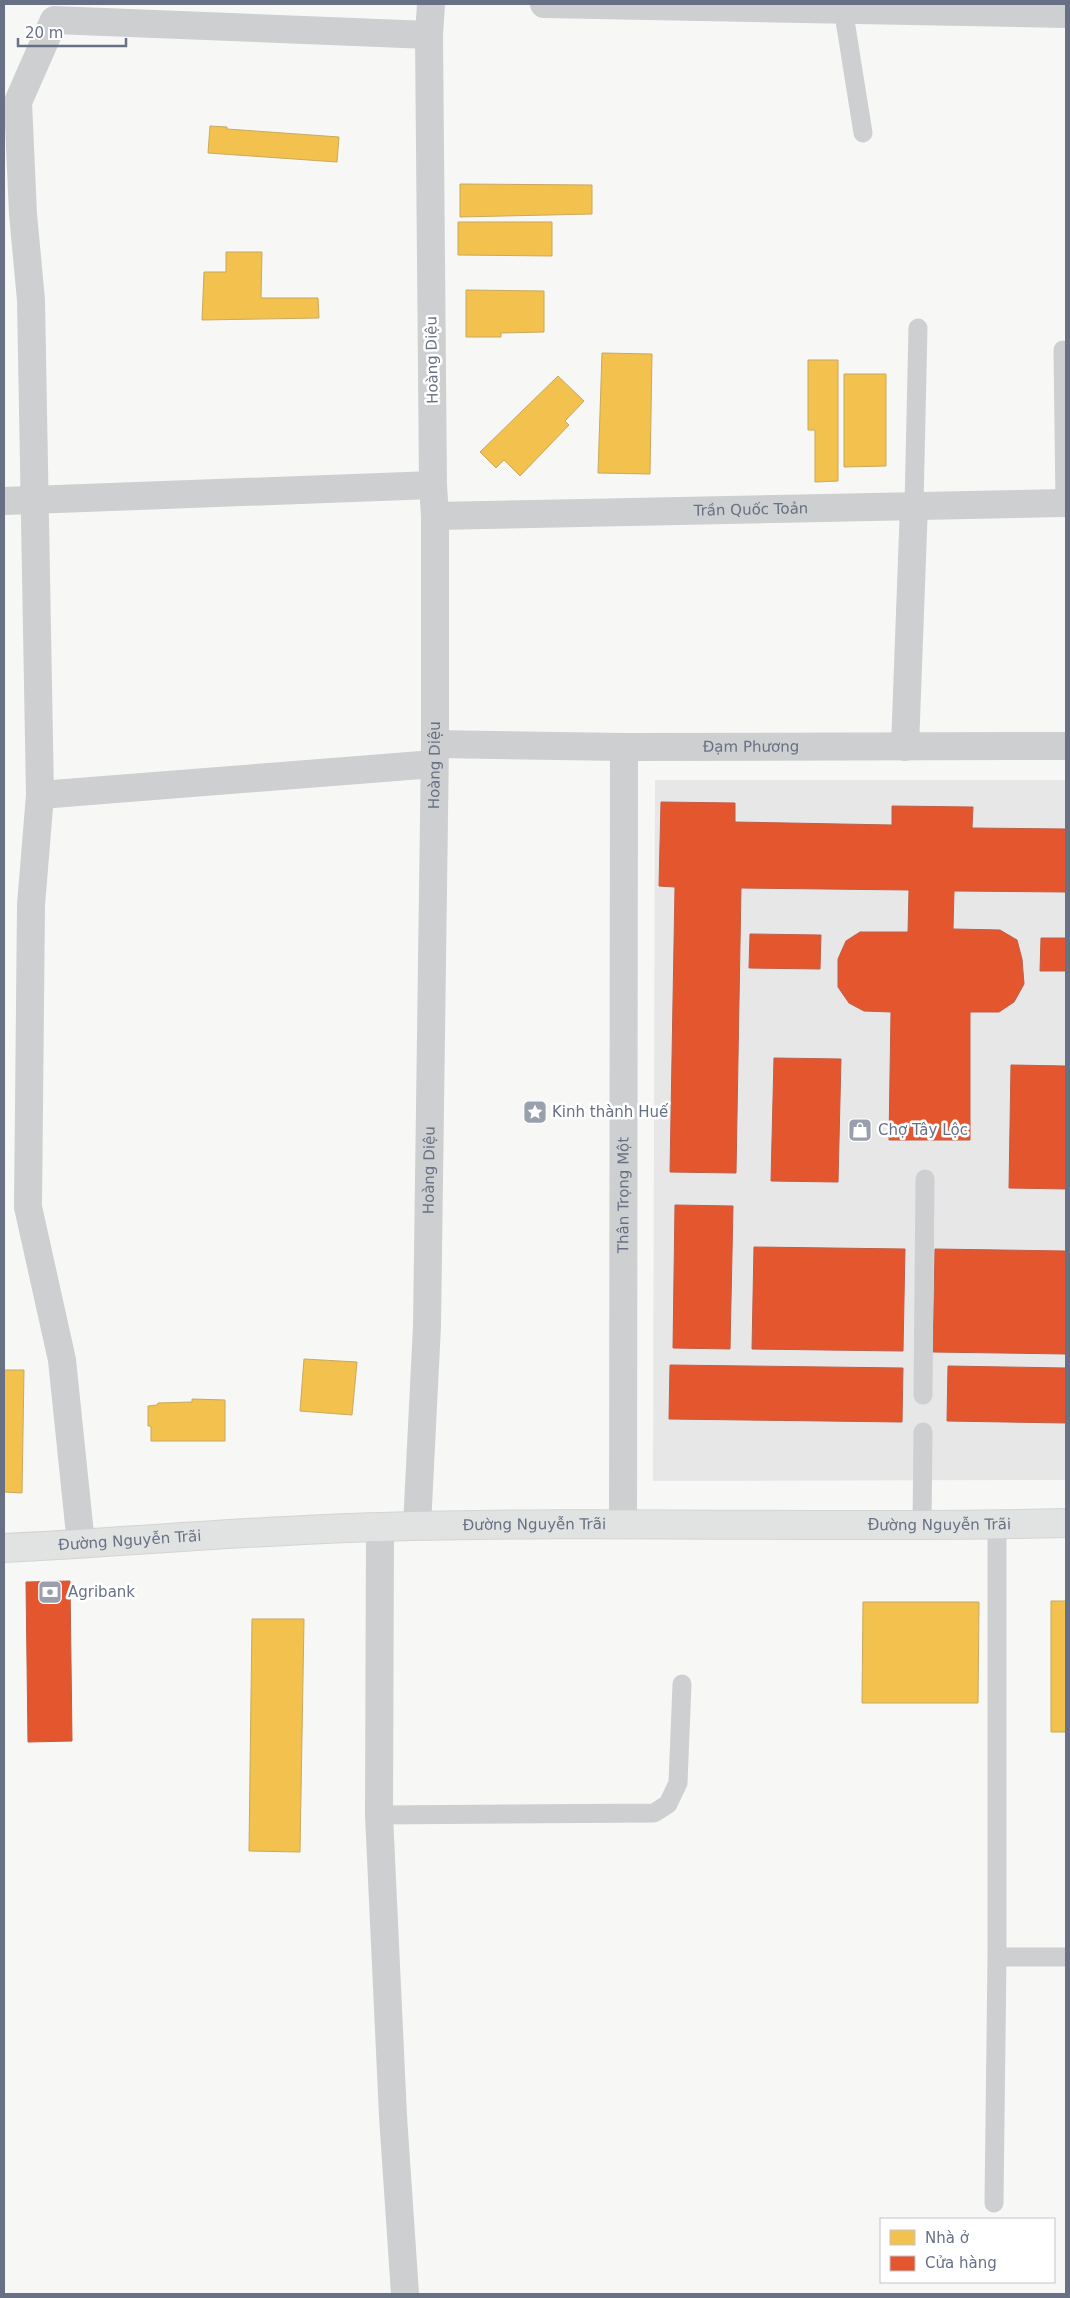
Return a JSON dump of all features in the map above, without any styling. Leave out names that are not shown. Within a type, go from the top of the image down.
[{"type":"main road","name":"Đường Nguyễn Trãi","points":[[4,1548],[417,1526],[623,1524],[997,1525],[1066,1523]]},
{"type":"street","name":"Hoàng Diệu","points":[[417,1526],[427,1326],[435,754],[435,516],[433,485],[429,35],[431,4]]},
{"type":"street","points":[[544,4],[843,8],[1066,14]]},
{"type":"street","points":[[81,1544],[62,1360],[28,1207],[31,906],[40,795],[31,300],[23,214],[18,102],[54,20],[429,35]]},
{"type":"street","points":[[4,501],[433,485]]},
{"type":"street","name":"Trần Quốc Toản","points":[[435,516],[1066,503]]},
{"type":"street","points":[[905,747],[914,505]]},
{"type":"street","name":"Đạm Phương","points":[[40,795],[435,754],[624,747],[1066,746]]},
{"type":"street","name":"Thân Trọng Một","points":[[623,1524],[624,747]]},
{"type":"street","points":[[380,1527],[379,1815],[393,2116],[405,2294]]},
{"type":"lane","points":[[843,8],[863,133]]},
{"type":"lane","points":[[914,505],[918,328]]},
{"type":"lane","points":[[1064,350],[1066,503]]},
{"type":"lane","points":[[923,1395],[925,1179]]},
{"type":"lane","points":[[922,1432],[922,1525]]},
{"type":"lane","points":[[994,2204],[997,1957],[997,1525]]},
{"type":"lane","points":[[379,1815],[654,1813],[668,1804],[678,1783],[682,1684]]},
{"type":"lane","points":[[997,1957],[1066,1957]]},
{"type":"shaded area","name":"Chợ Tây Lộc","points":[[655,780],[1066,780],[1066,1480],[653,1481]]},
{"type":"building: Nhà ở","points":[[210,126],[227,127],[227,129],[339,137],[337,162],[208,153]]},
{"type":"building: Nhà ở","points":[[460,184],[592,185],[592,214],[460,217]]},
{"type":"building: Nhà ở","points":[[458,222],[552,222],[552,256],[458,255]]},
{"type":"building: Nhà ở","points":[[226,252],[262,252],[261,298],[318,298],[319,318],[202,320],[204,272],[226,272]]},
{"type":"building: Nhà ở","points":[[466,290],[544,291],[544,332],[501,333],[501,337],[466,337]]},
{"type":"building: Nhà ở","points":[[602,353],[652,354],[650,474],[598,473]]},
{"type":"building: Nhà ở","points":[[808,360],[838,360],[838,481],[815,482],[815,430],[808,430]]},
{"type":"building: Nhà ở","points":[[844,374],[886,374],[886,466],[844,467]]},
{"type":"building: Nhà ở","points":[[558,376],[584,401],[565,421],[569,425],[520,476],[504,460],[496,468],[480,452]]},
{"type":"building: Nhà ở","points":[[304,1359],[357,1362],[352,1415],[300,1411]]},
{"type":"building: Nhà ở","points":[[4,1370],[24,1370],[22,1493],[4,1492]]},
{"type":"building: Nhà ở","points":[[192,1399],[225,1400],[225,1441],[151,1441],[151,1426],[148,1426],[148,1406],[157,1405],[158,1403],[192,1402]]},
{"type":"building: Nhà ở","points":[[1051,1601],[1066,1601],[1066,1732],[1051,1732]]},
{"type":"building: Nhà ở","points":[[863,1602],[979,1602],[978,1703],[862,1703]]},
{"type":"building: Nhà ở","points":[[252,1619],[304,1619],[300,1852],[249,1851]]},
{"type":"building: Cửa hàng","points":[[661,802],[735,803],[735,822],[892,825],[892,806],[973,807],[972,828],[1066,829],[1066,892],[954,891],[953,929],[1000,930],[1017,940],[1022,959],[1024,984],[1014,1002],[999,1012],[970,1012],[970,1140],[889,1140],[891,1012],[864,1011],[849,1003],[838,987],[838,959],[846,941],[860,932],[908,932],[909,890],[741,888],[736,1173],[670,1172],[675,887],[659,886]]},
{"type":"building: Cửa hàng","points":[[750,934],[821,935],[820,969],[749,968]]},
{"type":"building: Cửa hàng","points":[[1041,938],[1066,938],[1066,971],[1040,971]]},
{"type":"building: Cửa hàng","points":[[774,1058],[841,1059],[838,1182],[771,1181]]},
{"type":"building: Cửa hàng","points":[[1011,1065],[1066,1066],[1066,1189],[1009,1188]]},
{"type":"building: Cửa hàng","points":[[675,1205],[733,1206],[730,1349],[673,1348]]},
{"type":"building: Cửa hàng","points":[[754,1247],[905,1249],[903,1351],[752,1349]]},
{"type":"building: Cửa hàng","points":[[935,1249],[1066,1251],[1066,1354],[933,1352]]},
{"type":"building: Cửa hàng","points":[[670,1365],[903,1368],[902,1422],[669,1419]]},
{"type":"building: Cửa hàng","points":[[948,1366],[1066,1368],[1066,1423],[947,1421]]},
{"type":"building: Cửa hàng","points":[[70,1581],[72,1741],[28,1742],[26,1582]]},
{"type":"place","name":"Kinh thành Huế","points":[[535,1112]]},
{"type":"place","name":"Chợ Tây Lộc","points":[[860,1130]]},
{"type":"place","name":"Agribank","points":[[50,1592]]}]
